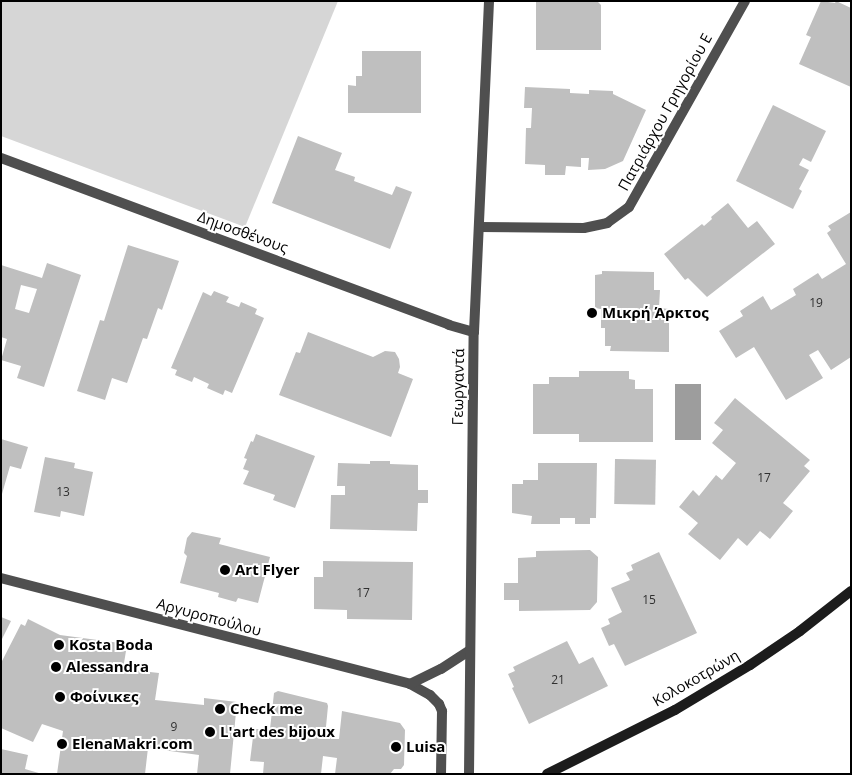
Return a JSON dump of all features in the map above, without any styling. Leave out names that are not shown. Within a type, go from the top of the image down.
[{"type":"street","name":"Γεωργαντά","points":[[469,774],[474,332],[488,1]]},
{"type":"street","name":"Πατριάρχου Γρηγορίου Ε","points":[[479,228],[584,228],[606,223],[629,207],[744,1]]},
{"type":"street","name":"Δημοσθένους","points":[[1,158],[449,325],[474,332]]},
{"type":"street","name":"Αργυροπούλου","points":[[1,578],[410,684],[430,695],[439,704],[442,711],[441,774]]},
{"type":"street","name":"Κολοκοτρώνη","points":[[547,774],[675,710],[750,665],[851,591]]},
{"type":"street","points":[[410,684],[441,669],[469,651]]},
{"type":"shaded area","points":[[1,1],[338,1],[245,227],[1,136]]},
{"type":"shaded area","points":[[675,384],[701,384],[701,440],[675,440]]},
{"type":"building","points":[[536,1],[597,1],[601,5],[601,50],[536,50]]},
{"type":"building","points":[[821,1],[835,3],[836,1],[851,8],[851,87],[799,64],[811,37],[806,35]]},
{"type":"building","points":[[362,51],[421,51],[421,113],[348,113],[348,85],[356,86],[356,76],[362,76]]},
{"type":"building","points":[[525,87],[570,89],[570,93],[589,94],[589,90],[613,91],[613,94],[646,110],[623,161],[605,169],[588,170],[589,158],[581,158],[581,167],[566,166],[565,175],[545,175],[545,165],[525,164],[526,128],[531,128],[532,108],[524,108]]},
{"type":"building","points":[[773,105],[826,131],[811,162],[803,158],[799,165],[809,170],[799,189],[802,191],[793,209],[736,181]]},
{"type":"building","points":[[298,136],[342,153],[335,170],[355,177],[354,181],[392,195],[396,186],[412,192],[390,249],[272,203]]},
{"type":"building","points":[[728,203],[748,228],[757,221],[775,244],[707,297],[688,278],[685,280],[664,254],[702,224],[704,226],[712,219],[711,217]]},
{"type":"building","points":[[851,212],[851,357],[831,370],[818,350],[809,355],[823,378],[786,400],[754,347],[736,358],[719,331],[743,316],[740,311],[763,296],[771,310],[796,295],[793,289],[818,273],[822,279],[846,264],[827,233],[831,230],[828,226]]},
{"type":"building","points":[[128,245],[179,261],[162,310],[158,308],[147,339],[143,338],[127,383],[112,378],[105,400],[77,391],[100,320],[104,321]]},
{"type":"building","points":[[47,263],[81,275],[44,387],[17,378],[21,366],[1,360],[7,339],[1,337],[1,265],[42,278]],"holes":[[[21,285],[37,289],[29,313],[15,309]]]},
{"type":"building","points":[[602,271],[654,272],[654,290],[660,290],[659,308],[669,309],[669,352],[610,351],[611,346],[605,346],[605,328],[601,328],[601,309],[595,308],[595,275],[602,274]]},
{"type":"building","points":[[214,291],[229,297],[226,302],[239,307],[241,302],[257,309],[255,314],[264,318],[232,393],[225,390],[223,395],[207,388],[209,384],[194,377],[192,382],[175,375],[177,370],[171,368],[203,292],[211,296]]},
{"type":"building","points":[[308,332],[373,357],[385,351],[395,352],[399,359],[400,367],[398,373],[413,379],[391,437],[279,395],[296,352],[300,353]]},
{"type":"building","points":[[579,371],[629,371],[629,379],[635,380],[635,389],[653,389],[653,442],[579,442],[579,434],[533,434],[533,384],[549,384],[549,377],[579,377]]},
{"type":"building","points":[[735,398],[810,460],[804,466],[810,471],[783,503],[793,511],[770,539],[760,531],[747,546],[738,538],[720,560],[688,534],[698,523],[679,507],[693,490],[699,496],[716,475],[722,480],[736,463],[712,443],[723,430],[714,423]]},
{"type":"building","points":[[256,434],[315,456],[295,508],[273,500],[275,495],[243,484],[249,471],[243,469],[247,459],[244,458]]},
{"type":"building","points":[[1,439],[28,447],[21,469],[10,466],[2,494]]},
{"type":"building","points":[[45,457],[75,463],[74,468],[93,472],[84,516],[61,511],[60,517],[34,512]]},
{"type":"building","points":[[615,459],[656,460],[655,505],[614,504]]},
{"type":"building","points":[[370,461],[390,461],[390,464],[418,465],[418,490],[428,490],[428,503],[418,503],[417,531],[330,529],[331,495],[345,495],[345,486],[337,486],[338,463],[370,464]]},
{"type":"building","points":[[538,463],[597,463],[596,518],[590,518],[590,524],[575,524],[575,518],[560,518],[560,524],[531,524],[532,516],[512,513],[512,484],[523,484],[523,480],[538,480]]},
{"type":"building","name":"Art Flyer","points":[[192,532],[221,538],[219,544],[270,557],[258,603],[238,598],[236,602],[218,597],[219,593],[180,583],[187,556],[184,553],[187,538]]},
{"type":"building","points":[[590,550],[598,557],[597,602],[590,610],[519,611],[519,600],[504,600],[504,583],[518,583],[518,558],[536,557],[536,551]]},
{"type":"building","points":[[659,552],[697,633],[625,666],[614,644],[609,646],[601,628],[610,624],[608,619],[622,612],[611,588],[630,580],[626,573],[633,570],[631,565]]},
{"type":"building","points":[[323,561],[413,562],[412,620],[347,619],[347,610],[314,609],[314,577],[323,577]]},
{"type":"building","points":[[1,617],[11,621],[1,641]]},
{"type":"building","name":"Φοίνικες","points":[[28,619],[60,635],[120,643],[119,650],[126,651],[123,669],[159,673],[155,700],[204,705],[204,698],[237,702],[230,774],[197,774],[199,755],[148,748],[145,774],[57,774],[63,731],[42,724],[33,742],[1,728],[1,663],[21,624],[25,626]]},
{"type":"building","points":[[567,641],[579,664],[593,657],[608,686],[529,724],[512,688],[514,687],[508,674],[515,671],[513,667]]},
{"type":"building","points":[[278,691],[327,703],[325,737],[339,739],[342,711],[400,723],[405,730],[404,765],[401,769],[394,769],[390,774],[335,774],[337,758],[323,756],[321,774],[263,774],[264,762],[250,761],[254,729],[270,729],[274,693]]},
{"type":"building","points":[[1,749],[28,755],[25,769],[42,774],[1,774]]},
{"type":"place","name":"Μικρή Άρκτος","points":[[592,313]]},
{"type":"place","name":"Art Flyer","points":[[225,570]]},
{"type":"place","name":"Kosta Boda","points":[[59,645]]},
{"type":"place","name":"Alessandra","points":[[56,667]]},
{"type":"place","name":"Φοίνικες","points":[[60,697]]},
{"type":"place","name":"Check me","points":[[220,709]]},
{"type":"place","name":"L'art des bijoux","points":[[210,732]]},
{"type":"place","name":"ElenaMakri.com","points":[[62,744]]},
{"type":"place","name":"Luisa","points":[[396,747]]}]
